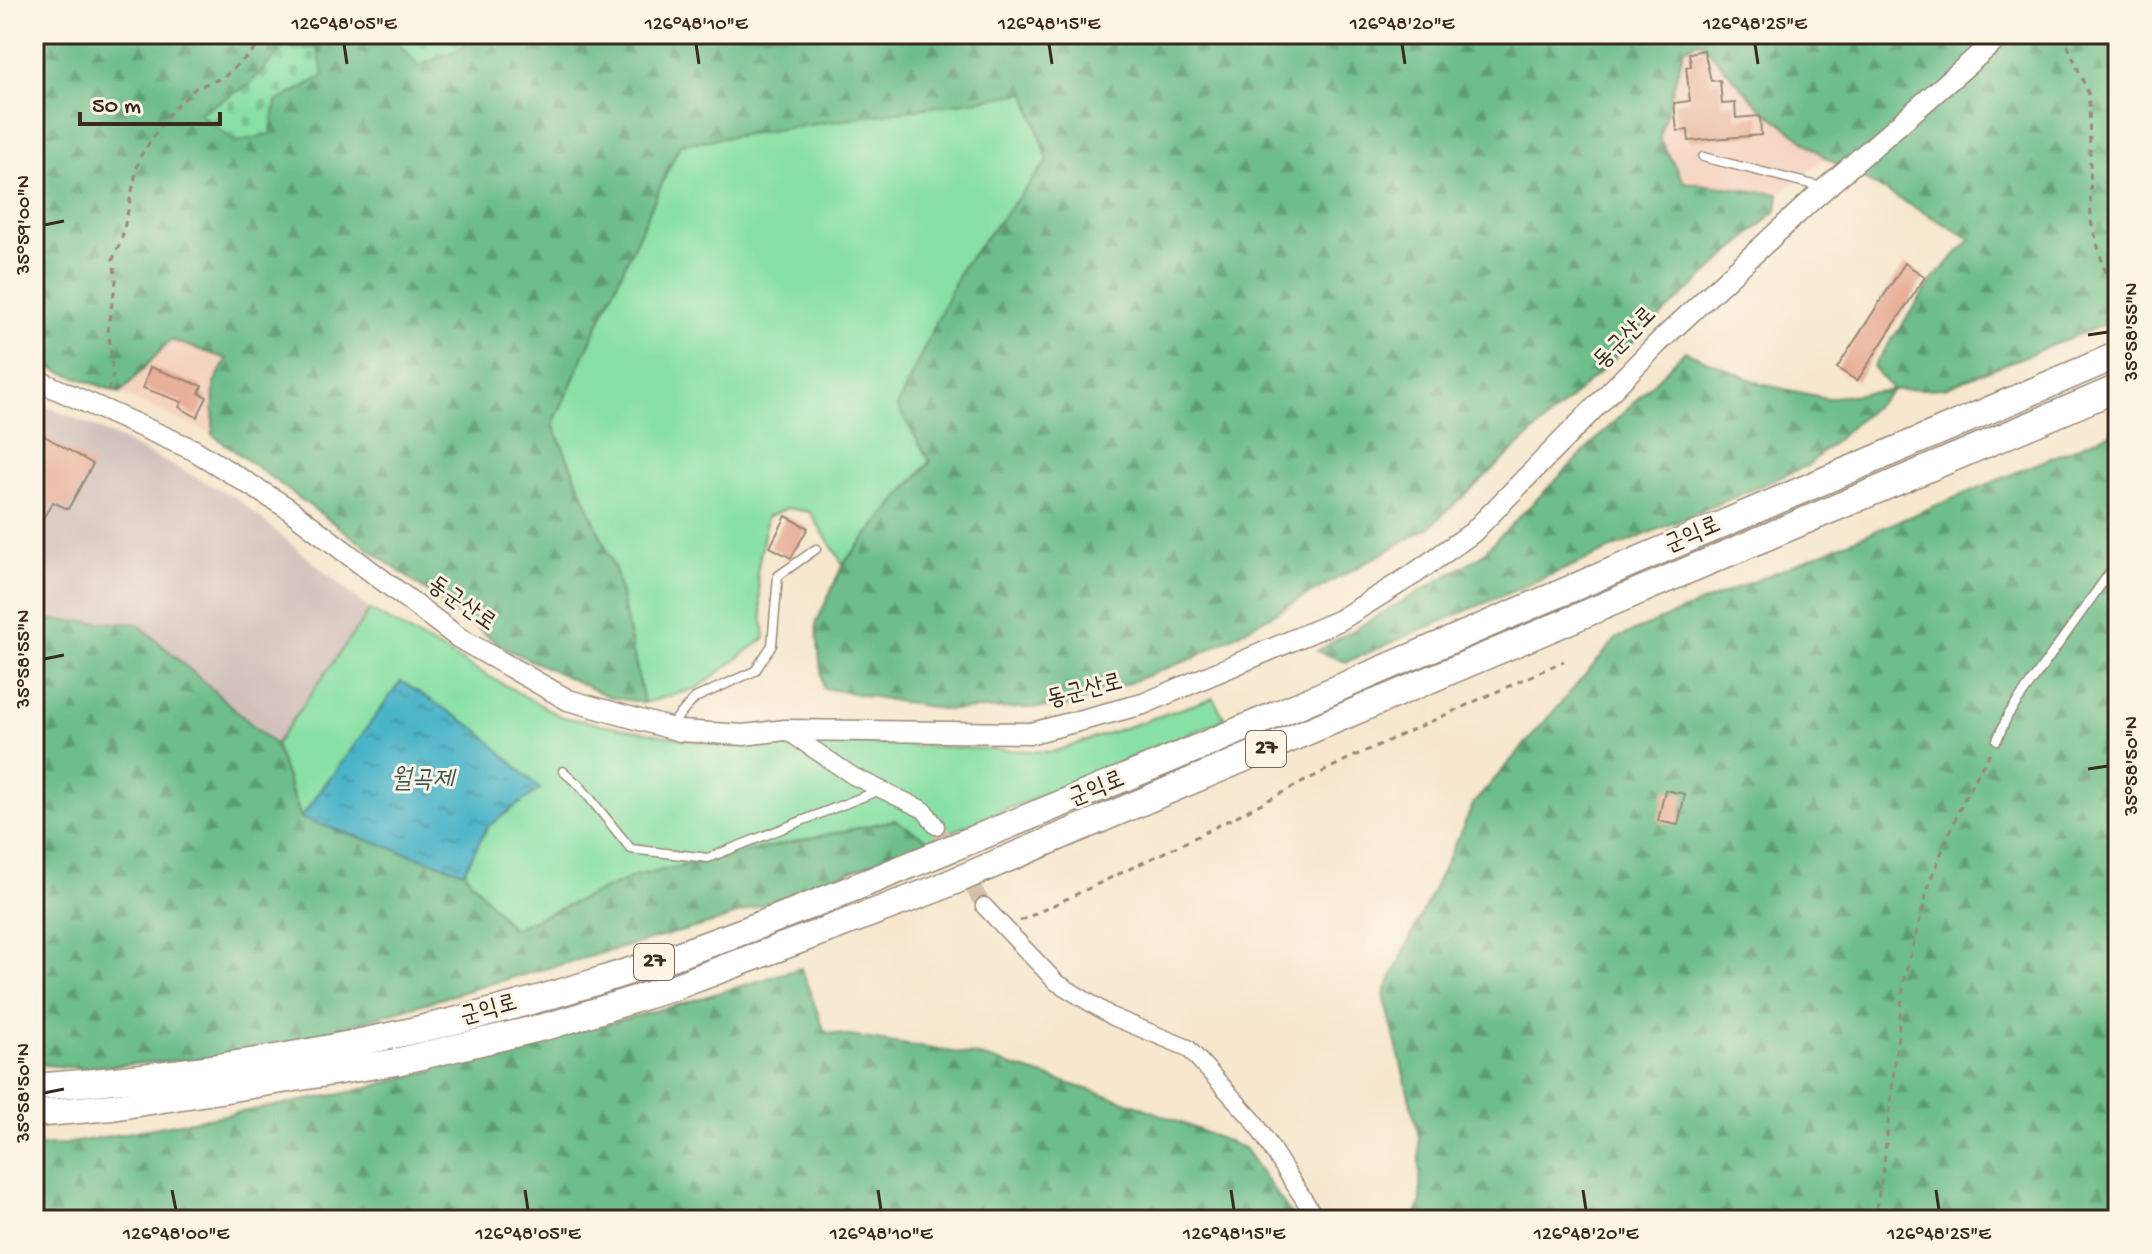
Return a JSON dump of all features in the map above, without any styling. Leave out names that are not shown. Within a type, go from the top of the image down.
[{"type":"highway","name":"군익로","points":[[34,1087],[97,1083],[303,1053],[463,1018],[590,984],[697,948],[815,904],[1185,754],[2118,355]]},
{"type":"highway","name":"군익로","points":[[34,1114],[112,1107],[396,1062],[552,1025],[674,987],[936,889],[2118,388]]},
{"type":"street","name":"동군산로","points":[[34,379],[194,450],[286,507],[459,638],[568,700],[680,731],[744,735],[785,730],[1032,733],[1143,704],[1340,620],[1472,533],[1659,342],[1826,188],[2003,34]]},
{"type":"street","points":[[785,730],[853,776],[924,810],[936,826]]},
{"type":"street","points":[[984,906],[1056,982],[1113,1017],[1188,1048],[1254,1121],[1317,1220]]},
{"type":"lane","points":[[1703,157],[1826,188]]},
{"type":"lane","points":[[669,728],[695,698],[755,671],[772,645],[778,576],[816,549]]},
{"type":"lane","points":[[1997,740],[2008,715],[2118,561]]},
{"type":"lane","points":[[563,771],[580,786],[631,849],[708,858],[881,789]]},
{"type":"path","points":[[99,408],[113,376],[108,326],[116,281],[113,259],[122,238],[139,158],[171,111],[196,88],[224,77],[272,34]]},
{"type":"path","points":[[2063,34],[2089,95],[2091,221],[2105,272],[2118,297]]},
{"type":"path","points":[[1005,928],[1184,843],[1348,759],[1564,661]]},
{"type":"path","points":[[1874,1220],[1883,1171],[1904,979],[1931,878],[1963,801],[1997,740]]},
{"type":"shaded area","points":[[1701,41],[1760,107],[1826,158],[1778,194],[1684,182],[1659,138],[1684,49]]},
{"type":"shaded area","points":[[171,340],[228,360],[214,383],[213,435],[120,393]]},
{"type":"shaded area","points":[[34,401],[95,427],[235,497],[370,610],[275,745],[138,624],[46,620],[34,604]]},
{"type":"green space","points":[[34,34],[2118,34],[2118,319],[1944,388],[1893,390],[1873,367],[1934,278],[1971,239],[1826,158],[1760,107],[1700,41],[1684,49],[1659,138],[1684,182],[1779,194],[1777,210],[1430,527],[1196,657],[1066,707],[947,710],[823,688],[816,624],[843,564],[930,462],[897,406],[962,267],[1048,161],[1026,93],[680,144],[553,424],[616,572],[644,703],[610,697],[504,648],[213,435],[214,383],[227,359],[171,340],[120,393],[34,362]]},
{"type":"green space","points":[[394,34],[465,34],[464,47],[419,66],[395,40]]},
{"type":"green space","points":[[317,48],[324,76],[276,102],[270,134],[235,142],[199,113],[248,86],[282,49]]},
{"type":"green space","points":[[1026,92],[1048,161],[962,267],[930,461],[843,564],[810,512],[788,508],[767,517],[757,573],[765,638],[698,688],[644,703],[616,572],[553,424],[679,144]]},
{"type":"green space","points":[[1685,351],[1761,384],[1826,398],[1893,390],[1807,466],[1346,662],[1317,651],[1479,557]]},
{"type":"green space","points":[[2118,430],[2118,1220],[1413,1220],[1421,1203],[1419,1137],[1384,994],[1474,803],[1617,638]]},
{"type":"green space","points":[[34,604],[46,620],[138,624],[275,745],[301,818],[464,872],[512,929],[636,876],[895,820],[930,841],[716,922],[493,983],[250,1055],[81,1068],[34,1064]]},
{"type":"green space","points":[[370,610],[562,717],[733,748],[858,743],[1053,752],[1213,698],[1225,719],[930,841],[894,820],[636,876],[512,929],[464,872],[487,827],[328,778],[301,818],[275,745]]},
{"type":"green space","points":[[801,968],[825,1032],[984,1057],[1134,1104],[1244,1148],[1295,1220],[34,1220],[34,1146],[60,1145],[351,1092],[684,1003]]},
{"type":"water","name":"월곡제","points":[[401,681],[478,730],[540,789],[487,827],[464,872],[301,818]]},
{"type":"building","points":[[1704,50],[1711,81],[1720,80],[1722,104],[1735,103],[1736,118],[1760,116],[1761,135],[1689,141],[1688,130],[1677,131],[1674,103],[1690,101],[1686,67],[1691,66],[1689,53]]},
{"type":"building","points":[[1905,263],[1925,277],[1857,381],[1837,368]]},
{"type":"building","points":[[150,367],[202,386],[199,393],[207,397],[197,417],[179,407],[182,402],[143,388]]},
{"type":"building","points":[[34,430],[93,464],[68,509],[53,502],[34,533]]},
{"type":"building","points":[[786,516],[808,528],[791,558],[770,547]]},
{"type":"building","points":[[1665,790],[1685,794],[1678,825],[1658,821]]},
{"type":"tunnel","points":[[936,826],[984,906]]}]
